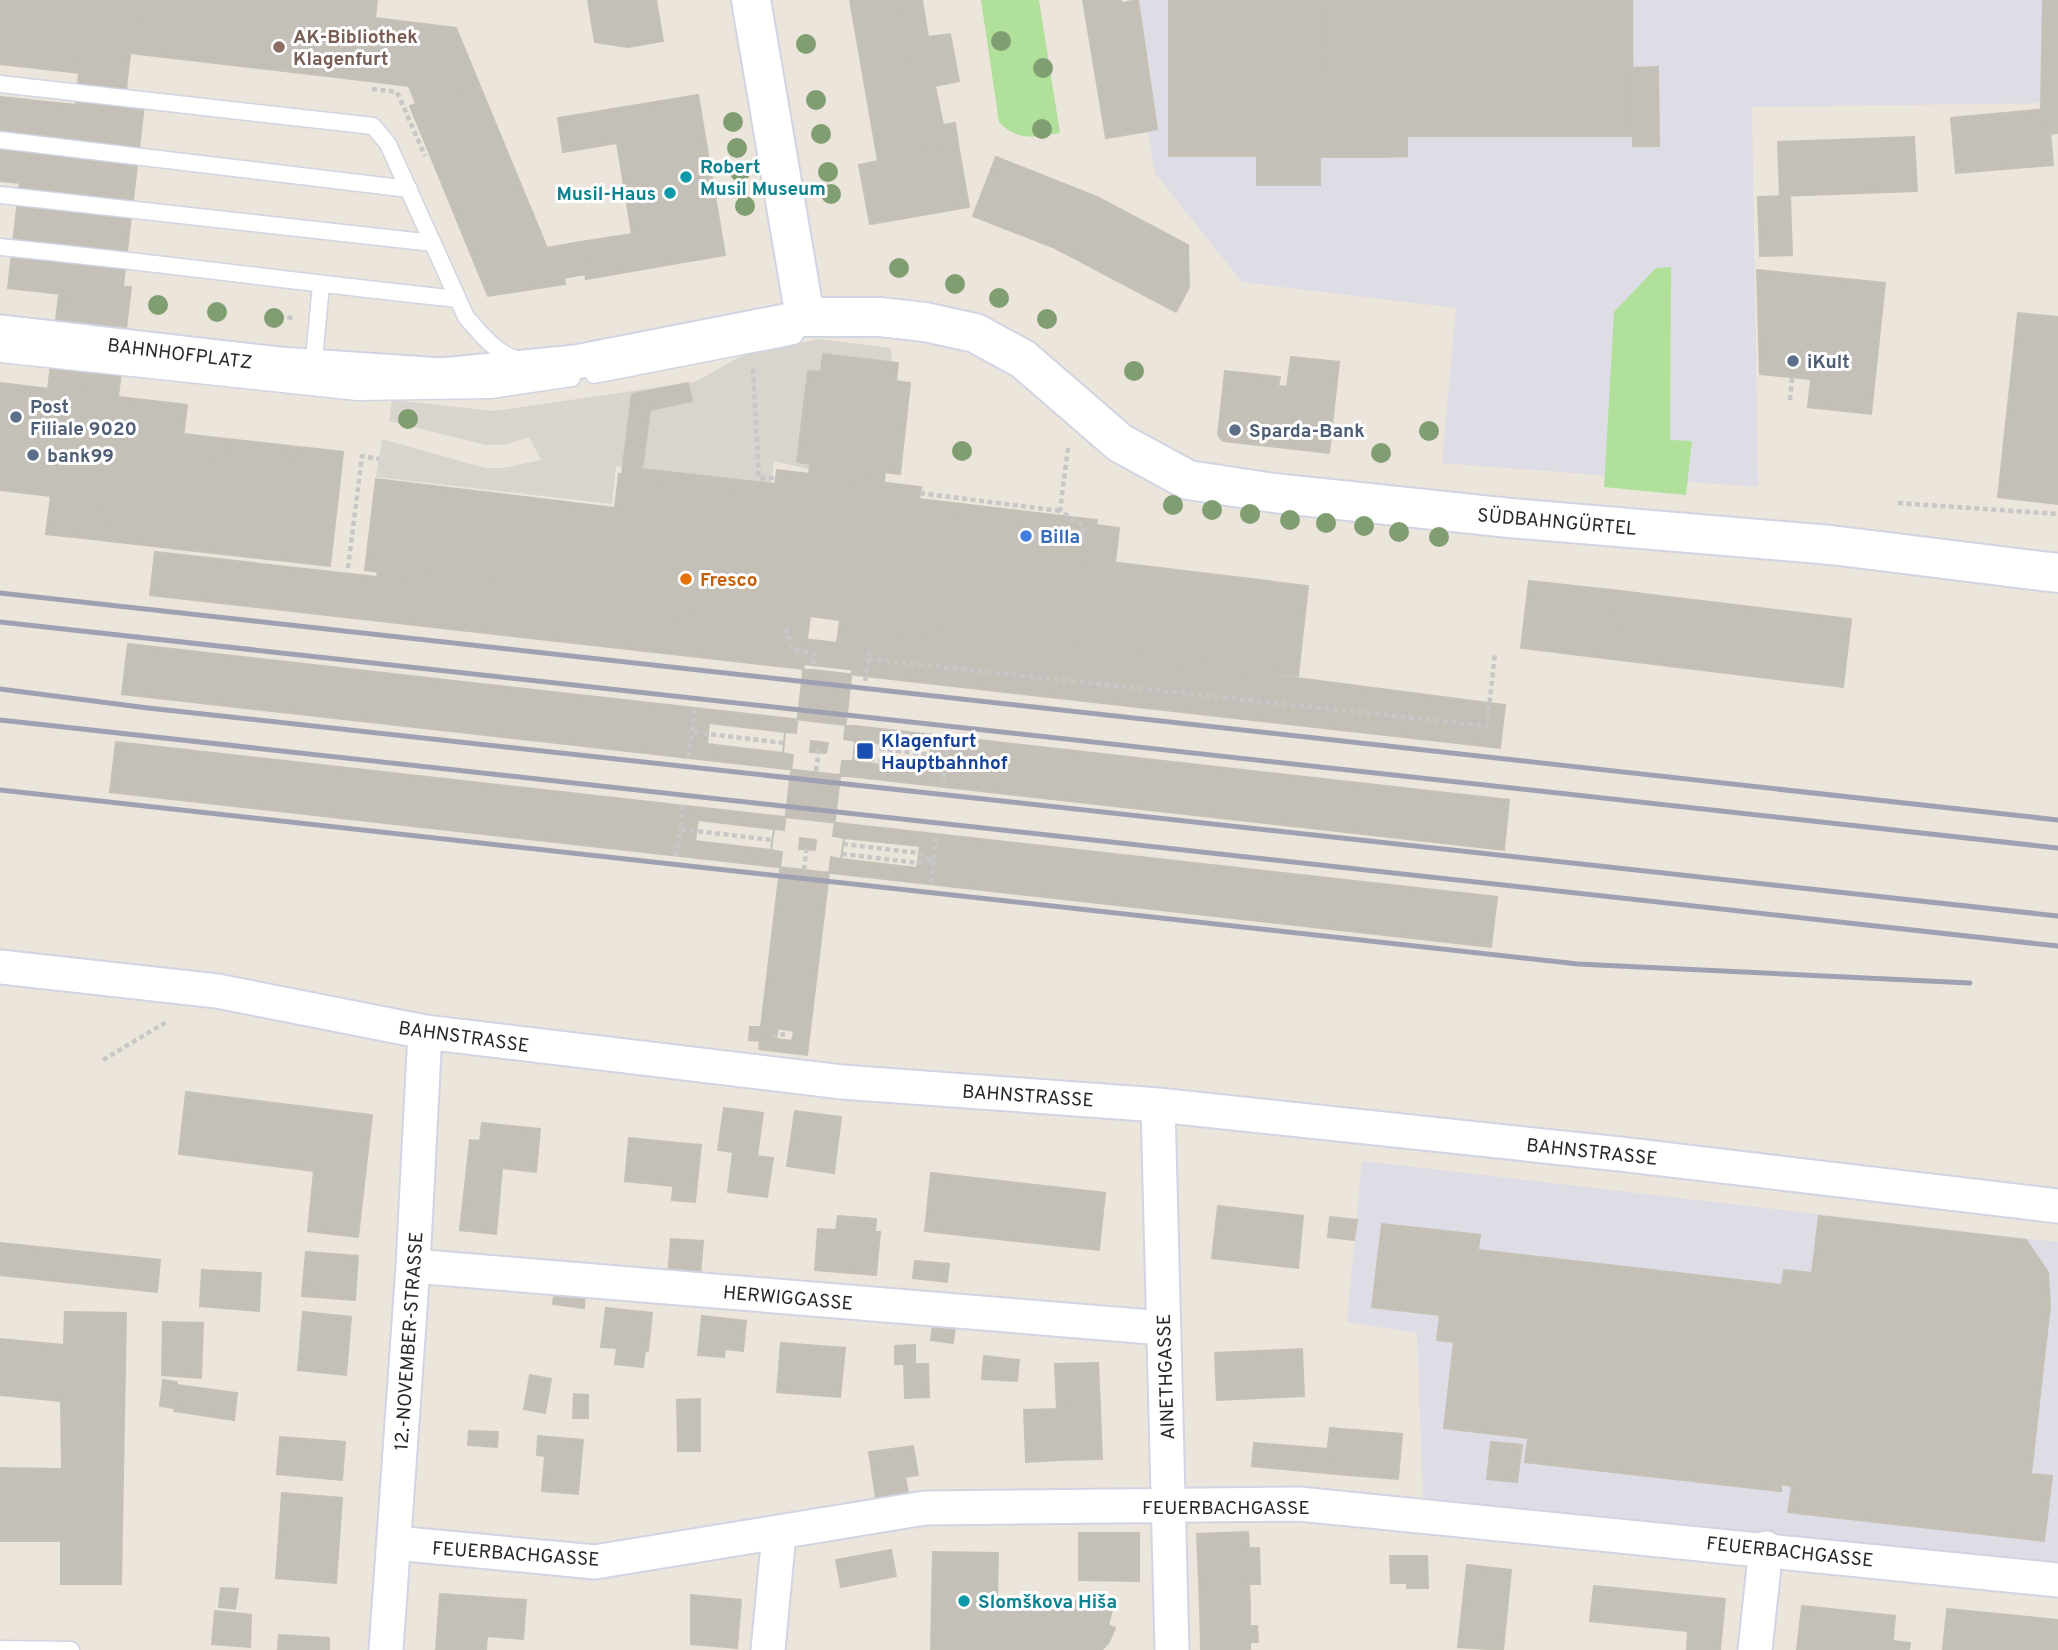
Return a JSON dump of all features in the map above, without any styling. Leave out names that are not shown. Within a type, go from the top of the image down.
[{"type":"street","points":[[751,0],[805,317]]},
{"type":"street","name":"BAHNHOFPLATZ","points":[[0,332],[320,378],[359,381],[550,365],[668,346],[805,317]]},
{"type":"street","name":"SÜDBAHNGÜRTEL","points":[[805,317],[880,317],[925,322],[975,333],[1023,359],[1073,423],[1120,443],[1188,480],[1274,493],[1496,516],[1831,545],[2058,573]]},
{"type":"street","name":"BAHNSTRASSE","points":[[0,967],[217,991],[425,1032],[842,1082],[1158,1105],[1607,1152],[2058,1206]]},
{"type":"street","name":"12.-NOVEMBER-STRASSE","points":[[386,1650],[413,1266],[425,1032]]},
{"type":"street","name":"AINETHGASSE","points":[[1158,1105],[1172,1650]]},
{"type":"street","name":"HERWIGGASSE","points":[[413,1266],[1163,1328]]},
{"type":"street","name":"FEUERBACHGASSE","points":[[395,1543],[595,1562],[925,1508],[1170,1508],[1299,1504],[1766,1548],[2058,1580]]},
{"type":"street","points":[[768,1650],[779,1534]]},
{"type":"street","points":[[1755,1650],[1766,1548]]},
{"type":"lane","points":[[0,84],[373,126],[388,144],[466,317],[482,336],[509,358],[550,365]]},
{"type":"lane","points":[[0,140],[409,189]]},
{"type":"lane","points":[[0,195],[433,243]]},
{"type":"lane","points":[[0,247],[204,267],[321,285],[458,299]]},
{"type":"lane","points":[[320,378],[321,285]]},
{"type":"lane","points":[[359,381],[491,390],[597,374],[794,336],[805,317]]},
{"type":"lane","name":"BAHNHOFPLATZ","points":[[0,354],[320,378]]},
{"type":"lane","points":[[0,1649],[71,1650]]},
{"type":"path","points":[[372,89],[397,92],[413,127]]},
{"type":"path","points":[[753,361],[759,478],[776,478]]},
{"type":"path","points":[[1790,400],[1792,377]]},
{"type":"path","points":[[1060,511],[1073,423]]},
{"type":"path","points":[[348,568],[362,456],[379,459]]},
{"type":"path","points":[[920,493],[1060,511],[1084,526],[1082,541],[1071,540]]},
{"type":"path","points":[[1898,503],[2058,514]]},
{"type":"path","points":[[786,628],[792,650],[814,653],[813,665]]},
{"type":"path","points":[[865,681],[870,647]]},
{"type":"path","points":[[869,659],[1487,726],[1495,653]]},
{"type":"path","points":[[688,757],[695,709]]},
{"type":"path","points":[[692,732],[784,743]]},
{"type":"path","points":[[943,785],[948,737]]},
{"type":"path","points":[[854,745],[930,755],[945,763]]},
{"type":"path","points":[[816,771],[819,748]]},
{"type":"path","points":[[853,757],[929,766],[945,763]]},
{"type":"path","points":[[676,856],[683,805]]},
{"type":"path","points":[[680,830],[773,840]]},
{"type":"path","points":[[931,884],[936,833]]},
{"type":"path","points":[[843,844],[918,853],[934,860]]},
{"type":"path","points":[[804,870],[807,845]]},
{"type":"path","points":[[842,854],[918,863],[934,860]]},
{"type":"path","points":[[103,1060],[217,991]]},
{"type":"shaded area","points":[[1126,0],[2047,0],[2045,103],[1752,107],[1758,487],[1442,463],[1456,308],[1242,282],[1155,173]]},
{"type":"shaded area","points":[[820,339],[890,348],[892,353],[889,373],[846,478],[774,461],[771,483],[616,466],[612,504],[376,477],[382,439],[485,468],[503,468],[541,460],[529,437],[504,445],[486,445],[389,421],[392,400],[494,411],[695,382],[743,355]]},
{"type":"shaded area","points":[[1362,1161],[2058,1242],[2058,1563],[1423,1501],[1417,1333],[1347,1322]]},
{"type":"green space","points":[[981,0],[1039,0],[1060,133],[1035,137],[1020,135],[999,122]]},
{"type":"green space","points":[[1671,267],[1670,440],[1692,441],[1686,495],[1604,487],[1614,312],[1656,268]]},
{"type":"building","points":[[0,0],[88,0],[79,73],[0,64]]},
{"type":"building","points":[[88,0],[137,0],[127,79],[79,73]]},
{"type":"building","points":[[137,0],[377,0],[368,81],[131,53]]},
{"type":"building","points":[[588,0],[656,0],[663,41],[628,47],[595,42]]},
{"type":"building","points":[[850,0],[903,0],[930,155],[959,150],[969,207],[870,224],[859,165],[878,161]]},
{"type":"building","points":[[903,0],[922,0],[928,37],[950,34],[959,81],[935,86],[943,125],[955,123],[959,150],[930,155]]},
{"type":"building","points":[[1083,0],[1121,0],[1143,132],[1106,138]]},
{"type":"building","points":[[1138,0],[1157,129],[1143,132],[1122,3]]},
{"type":"building","points":[[1169,0],[1257,0],[1257,156],[1169,156]]},
{"type":"building","points":[[1257,0],[1319,0],[1320,185],[1257,185]]},
{"type":"building","points":[[1319,0],[1385,0],[1385,157],[1320,157]]},
{"type":"building","points":[[1385,0],[1632,0],[1633,136],[1407,136],[1407,156],[1385,157]]},
{"type":"building","points":[[2043,0],[2058,0],[2058,108],[2041,110]]},
{"type":"building","points":[[375,18],[456,28],[477,79],[416,104],[409,86],[368,81]]},
{"type":"building","points":[[1658,67],[1659,146],[1633,146],[1633,68]]},
{"type":"building","points":[[79,73],[127,79],[126,95],[145,97],[123,286],[108,285],[107,299],[8,288],[29,100],[76,105]]},
{"type":"building","points":[[477,79],[547,248],[580,242],[585,274],[564,278],[565,284],[488,296],[410,106]]},
{"type":"building","name":"Musil-Haus","points":[[698,95],[725,255],[586,279],[580,242],[632,234],[617,143],[563,152],[558,118]]},
{"type":"building","points":[[0,97],[29,100],[20,183],[0,181]]},
{"type":"building","points":[[2058,108],[2058,133],[2050,134],[2048,109]]},
{"type":"building","points":[[2048,109],[2053,165],[1956,173],[1951,118]]},
{"type":"building","points":[[1914,137],[1917,191],[1780,196],[1778,142]]},
{"type":"building","points":[[996,157],[1097,197],[1188,245],[1189,287],[1176,312],[1055,248],[973,216]]},
{"type":"building","points":[[1790,196],[1792,255],[1760,256],[1758,197]]},
{"type":"building","points":[[1757,270],[1885,283],[1871,414],[1808,407],[1811,379],[1760,374]]},
{"type":"building","points":[[108,285],[131,287],[118,397],[48,389],[59,294],[107,299]]},
{"type":"building","points":[[2018,313],[2058,317],[2058,504],[1998,497]]},
{"type":"building","points":[[823,354],[898,363],[896,381],[910,383],[900,474],[885,472],[884,483],[809,474],[810,464],[797,462],[808,371],[821,372]]},
{"type":"building","points":[[1291,357],[1339,362],[1329,453],[1223,441],[1218,435],[1225,371],[1280,377],[1278,386],[1287,387]]},
{"type":"building","points":[[0,383],[118,397],[109,469],[0,456]]},
{"type":"building","points":[[688,383],[692,401],[650,410],[642,469],[775,484],[774,492],[622,474],[632,394]]},
{"type":"building","points":[[118,397],[187,405],[170,548],[101,540]]},
{"type":"building","points":[[183,434],[343,452],[341,471],[280,464],[281,457],[236,452],[236,458],[181,452]]},
{"type":"building","points":[[181,452],[236,458],[236,452],[281,457],[280,464],[341,471],[330,566],[170,548]]},
{"type":"building","points":[[0,456],[109,469],[101,540],[46,534],[51,496],[0,490]]},
{"type":"building","points":[[777,470],[921,487],[918,507],[1073,525],[1069,557],[1308,586],[1298,676],[1058,647],[1057,660],[968,649],[969,636],[896,628],[894,649],[870,647],[763,634],[759,625],[604,606],[605,598],[365,570],[376,479],[615,508],[619,474],[774,492]]},
{"type":"building","points":[[919,499],[1097,520],[1096,525],[1119,528],[1115,563],[1069,557],[1073,525],[918,507]]},
{"type":"building","points":[[155,552],[377,577],[378,571],[605,598],[604,606],[759,625],[763,634],[760,659],[891,674],[896,628],[969,636],[968,649],[1057,660],[1058,647],[1505,705],[1500,748],[150,595]]},
{"type":"building","points":[[1529,581],[1620,591],[1611,659],[1521,648]]},
{"type":"building","points":[[1620,591],[1851,619],[1843,687],[1611,659]]},
{"type":"building","points":[[810,616],[840,620],[837,643],[894,649],[891,674],[852,670],[844,739],[855,741],[853,761],[842,761],[833,836],[844,838],[841,859],[831,857],[807,1055],[759,1049],[760,1041],[749,1040],[750,1027],[761,1027],[782,852],[771,850],[774,829],[784,830],[793,755],[783,753],[785,732],[796,733],[804,664],[760,659],[763,634],[807,639]],"holes":[[[811,741],[828,743],[826,753],[810,752]],[[800,838],[816,840],[815,850],[799,849]],[[778,1028],[794,1031],[792,1041],[776,1039]]]},
{"type":"building","points":[[128,644],[1509,800],[1504,850],[122,694]],"holes":[[[709,723],[785,732],[783,753],[707,744]],[[855,741],[931,749],[928,771],[853,761]]]},
{"type":"building","points":[[116,742],[1497,897],[1491,947],[110,792]],"holes":[[[698,820],[774,829],[771,850],[695,841]],[[844,838],[920,846],[917,868],[841,859]]]},
{"type":"building","points":[[186,1092],[372,1115],[358,1237],[308,1231],[314,1171],[179,1154]]},
{"type":"building","points":[[724,1108],[763,1113],[757,1156],[773,1158],[767,1197],[728,1192],[733,1152],[718,1150]]},
{"type":"building","points":[[795,1111],[841,1117],[834,1173],[787,1166]]},
{"type":"building","points":[[482,1123],[540,1129],[536,1172],[502,1168],[496,1234],[460,1230],[470,1140],[480,1141]]},
{"type":"building","points":[[629,1138],[677,1143],[673,1186],[625,1181]]},
{"type":"building","points":[[677,1143],[701,1145],[695,1202],[672,1200]]},
{"type":"building","points":[[931,1173],[1105,1193],[1099,1250],[925,1231]]},
{"type":"building","points":[[1218,1206],[1303,1216],[1298,1268],[1212,1258]]},
{"type":"building","points":[[838,1216],[876,1219],[875,1232],[880,1232],[876,1275],[815,1270],[818,1229],[836,1230]]},
{"type":"building","points":[[1819,1216],[2026,1240],[2048,1272],[2050,1306],[2031,1474],[2052,1476],[2044,1541],[1788,1512],[1792,1486],[1781,1484],[1781,1491],[1525,1462],[1528,1438],[1444,1428],[1454,1342],[1437,1340],[1440,1315],[1372,1307],[1382,1224],[1480,1235],[1478,1250],[1782,1285],[1784,1270],[1812,1273]]},
{"type":"building","points":[[1330,1217],[1357,1220],[1354,1240],[1328,1237]]},
{"type":"building","points":[[671,1239],[703,1241],[700,1277],[668,1275]]},
{"type":"building","points":[[0,1243],[160,1260],[157,1292],[0,1275]]},
{"type":"building","points":[[306,1252],[358,1256],[355,1300],[302,1296]]},
{"type":"building","points":[[915,1261],[949,1264],[947,1282],[913,1278]]},
{"type":"building","points":[[202,1270],[261,1273],[259,1311],[200,1306]]},
{"type":"building","points":[[555,1287],[585,1290],[584,1308],[553,1304]]},
{"type":"building","points":[[606,1308],[652,1313],[648,1351],[645,1350],[643,1367],[615,1364],[617,1348],[601,1347]]},
{"type":"building","points":[[65,1312],[126,1313],[121,1584],[61,1584],[61,1541],[0,1541],[0,1468],[62,1469],[61,1401],[0,1395],[0,1339],[64,1345]]},
{"type":"building","points":[[303,1312],[351,1317],[346,1375],[298,1370]]},
{"type":"building","points":[[702,1316],[746,1321],[743,1351],[725,1349],[724,1357],[698,1355]]},
{"type":"building","points":[[163,1322],[203,1323],[201,1378],[162,1375]]},
{"type":"building","points":[[933,1322],[955,1325],[953,1343],[931,1340]]},
{"type":"building","points":[[781,1343],[845,1348],[840,1397],[777,1392]]},
{"type":"building","points":[[915,1345],[915,1364],[928,1364],[929,1397],[905,1398],[904,1364],[895,1364],[895,1346]]},
{"type":"building","points":[[1302,1349],[1304,1396],[1217,1400],[1215,1353]]},
{"type":"building","points":[[984,1356],[1019,1360],[1017,1381],[982,1379]]},
{"type":"building","points":[[1098,1363],[1100,1408],[1057,1409],[1055,1364]]},
{"type":"building","points":[[530,1375],[551,1379],[545,1413],[524,1409]]},
{"type":"building","points":[[163,1380],[177,1382],[174,1408],[160,1406]]},
{"type":"building","points":[[177,1385],[237,1393],[234,1420],[174,1411]]},
{"type":"building","points":[[574,1394],[588,1395],[588,1418],[573,1418]]},
{"type":"building","points":[[700,1399],[700,1451],[678,1451],[677,1400]]},
{"type":"building","points":[[1100,1408],[1102,1459],[1058,1460],[1057,1409]]},
{"type":"building","points":[[1057,1409],[1058,1460],[1026,1462],[1024,1410]]},
{"type":"building","points":[[1330,1428],[1402,1434],[1398,1479],[1325,1473]]},
{"type":"building","points":[[469,1431],[498,1432],[497,1447],[468,1445]]},
{"type":"building","points":[[538,1436],[583,1440],[578,1494],[542,1491],[545,1456],[537,1455]]},
{"type":"building","points":[[280,1437],[345,1442],[342,1480],[277,1474]]},
{"type":"building","points":[[1491,1442],[1522,1445],[1517,1482],[1487,1479]]},
{"type":"building","points":[[1254,1443],[1328,1449],[1325,1473],[1252,1466]]},
{"type":"building","points":[[913,1446],[918,1475],[905,1477],[908,1493],[876,1498],[869,1452]]},
{"type":"building","points":[[282,1493],[342,1498],[336,1583],[276,1578]]},
{"type":"building","points":[[1248,1532],[1249,1548],[1259,1548],[1260,1584],[1249,1584],[1250,1605],[1200,1607],[1197,1534]]},
{"type":"building","points":[[1079,1533],[1139,1533],[1139,1581],[1079,1580]]},
{"type":"building","points":[[891,1550],[896,1576],[841,1587],[836,1560]]},
{"type":"building","name":"Slomškova Hiša","points":[[933,1552],[998,1553],[997,1602],[1115,1600],[1108,1625],[1115,1628],[1109,1642],[1102,1650],[931,1650]]},
{"type":"building","points":[[1390,1556],[1427,1556],[1428,1588],[1407,1588],[1407,1583],[1391,1583]]},
{"type":"building","points":[[1467,1565],[1511,1570],[1503,1650],[1458,1647]]},
{"type":"building","points":[[1594,1586],[1725,1599],[1720,1650],[1687,1650],[1688,1631],[1590,1621]]},
{"type":"building","points":[[221,1588],[238,1589],[235,1609],[219,1607]]},
{"type":"building","points":[[440,1594],[526,1600],[523,1639],[487,1636],[486,1650],[436,1650]]},
{"type":"building","points":[[691,1595],[741,1600],[737,1648],[691,1644]]},
{"type":"building","points":[[1250,1605],[1250,1626],[1257,1626],[1258,1642],[1250,1642],[1250,1650],[1201,1650],[1200,1607]]},
{"type":"building","points":[[1802,1606],[1895,1616],[1892,1650],[1797,1650]]},
{"type":"building","points":[[1947,1609],[2058,1620],[2058,1650],[1943,1650]]},
{"type":"building","points":[[215,1611],[251,1615],[250,1647],[212,1644]]},
{"type":"building","points":[[279,1635],[329,1638],[329,1650],[278,1650]]},
{"type":"building","points":[[1893,1641],[1910,1643],[1909,1650],[1892,1650]]},
{"type":"railway","points":[[0,593],[2058,820]]},
{"type":"railway","points":[[0,622],[2058,848]]},
{"type":"railway","points":[[0,689],[148,708],[2058,916]]},
{"type":"railway","points":[[0,720],[2058,946]]},
{"type":"railway","points":[[0,790],[1578,964],[1970,983]]},
{"type":"place","name":"AK-Bibliothek Klagenfurt","points":[[279,47]]},
{"type":"place","name":"Robert Musil Museum","points":[[686,177]]},
{"type":"place","name":"Musil-Haus","points":[[670,193]]},
{"type":"place","name":"iKult","points":[[1793,361]]},
{"type":"place","name":"Post Filiale 9020","points":[[16,417]]},
{"type":"place","name":"Sparda-Bank","points":[[1235,430]]},
{"type":"place","name":"bank99","points":[[33,455]]},
{"type":"place","name":"Billa","points":[[1026,536]]},
{"type":"place","name":"Fresco","points":[[686,579]]},
{"type":"place","name":"Klagenfurt Hauptbahnhof","points":[[865,751]]},
{"type":"place","name":"Slomškova Hiša","points":[[964,1601]]}]
